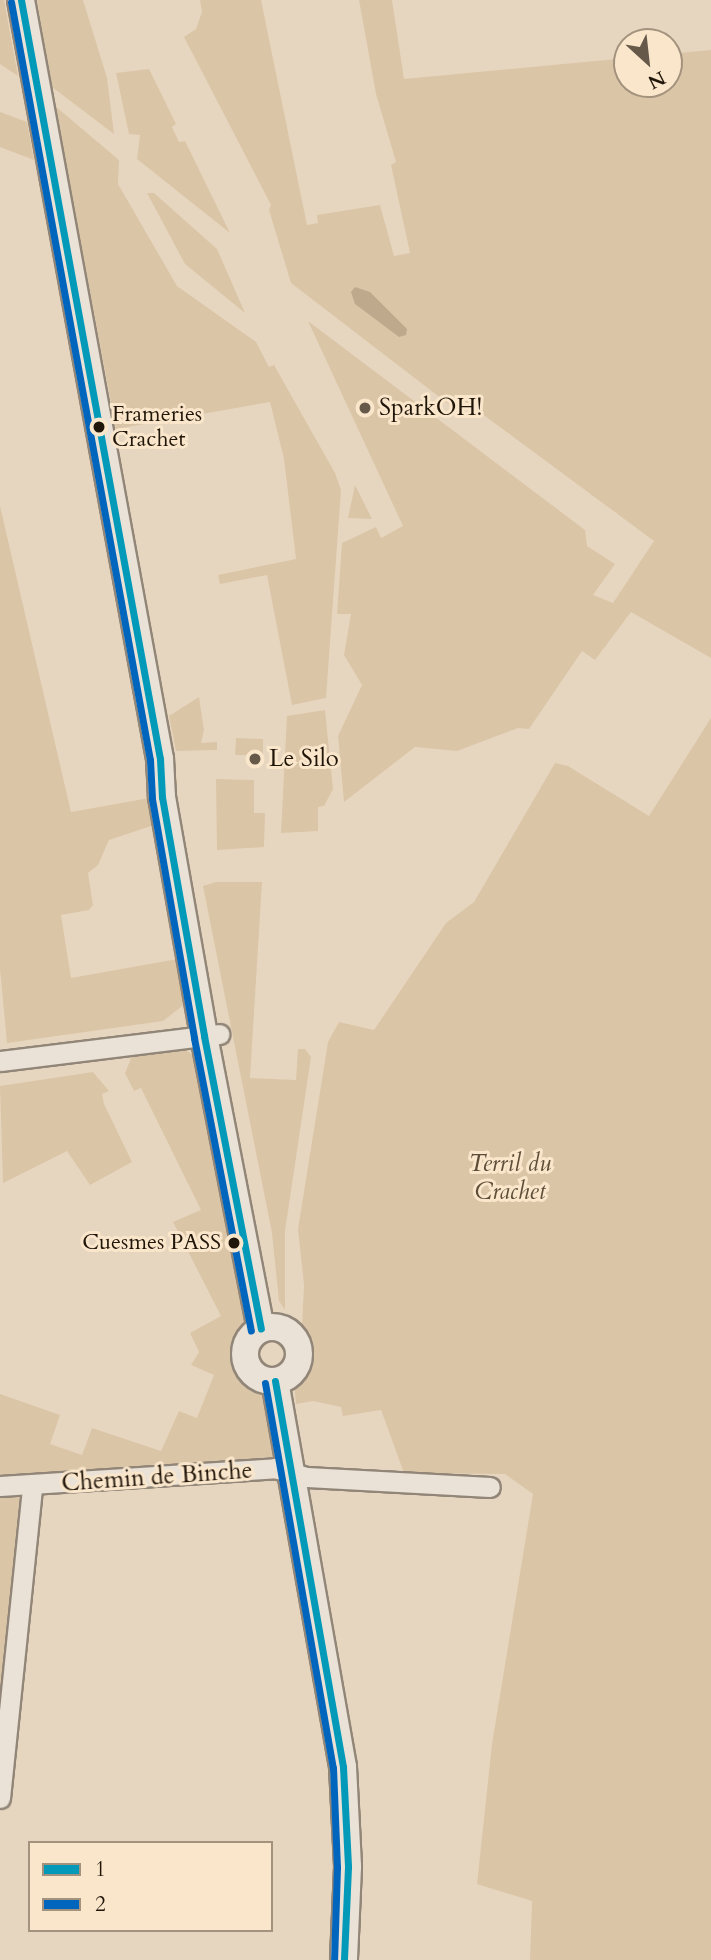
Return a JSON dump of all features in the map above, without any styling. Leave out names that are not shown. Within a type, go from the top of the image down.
[{"type":"main road","points":[[22,0],[163,782],[269,1328]]},
{"type":"main road","points":[[269,1328],[294,1338],[299,1356],[290,1374],[275,1381],[261,1379],[246,1364],[245,1347],[269,1328]]},
{"type":"main road","points":[[275,1381],[343,1767],[348,1867],[344,1960]]},
{"type":"street","points":[[0,1062],[212,1035]]},
{"type":"street","name":"Chemin de Binche","points":[[0,1486],[275,1468],[292,1474],[490,1487]]},
{"type":"street","name":"Chemin de Binche","points":[[0,1798],[32,1486]]},
{"type":"green space","points":[[0,0],[4,0],[18,76],[0,64]]},
{"type":"green space","points":[[37,0],[83,0],[107,78],[114,134],[52,87]]},
{"type":"green space","points":[[200,0],[261,0],[307,225],[318,223],[317,215],[380,205],[394,256],[410,253],[391,165],[396,162],[376,94],[359,0],[392,0],[404,79],[613,59],[613,98],[683,98],[683,53],[711,50],[711,658],[631,612],[595,660],[582,651],[529,729],[518,728],[457,751],[415,747],[344,802],[338,736],[362,685],[344,655],[351,614],[337,614],[342,543],[376,527],[381,538],[403,526],[308,321],[585,530],[587,546],[615,564],[593,595],[613,603],[654,541],[458,396],[455,409],[291,283],[269,210],[271,205],[184,37],[196,29],[202,12]]},
{"type":"green space","points":[[149,69],[176,124],[172,127],[179,142],[185,141],[230,233],[137,159],[140,135],[129,134],[116,73]]},
{"type":"green space","points":[[55,106],[119,160],[118,184],[177,286],[256,342],[269,367],[274,365],[335,473],[341,490],[326,698],[292,705],[267,575],[220,584],[218,575],[296,559],[284,459],[270,402],[116,429]]},
{"type":"green space","points":[[0,112],[27,122],[34,160],[0,147]]},
{"type":"green space","points":[[147,193],[154,193],[217,249],[245,313],[185,264]]},
{"type":"green space","points":[[355,485],[372,519],[348,518]]},
{"type":"green space","points":[[0,506],[71,812],[155,797],[160,823],[109,840],[98,865],[88,873],[93,905],[89,910],[61,915],[71,978],[183,958],[190,993],[181,1007],[163,1021],[7,1043],[0,969]]},
{"type":"green space","points":[[199,697],[204,730],[201,743],[217,742],[217,750],[176,751],[169,716]]},
{"type":"green space","points":[[325,710],[333,789],[324,806],[318,807],[318,831],[281,833],[287,716]]},
{"type":"green space","name":"Terril du Crachet","points":[[711,718],[711,1960],[530,1960],[532,1901],[477,1884],[492,1744],[533,1494],[505,1474],[404,1473],[381,1410],[343,1416],[341,1407],[313,1401],[296,1404],[294,1382],[306,1364],[308,1348],[302,1328],[304,1285],[298,1229],[328,1042],[339,1022],[374,1030],[446,923],[474,902],[555,763],[568,766],[649,816]]},
{"type":"green space","points":[[236,738],[263,739],[263,755],[235,755]]},
{"type":"green space","points":[[216,779],[254,780],[254,813],[265,813],[264,847],[217,850]]},
{"type":"green space","points":[[216,882],[262,882],[250,1078],[296,1080],[298,1049],[305,1049],[311,1057],[285,1231],[285,1310],[279,1301],[272,1233],[203,886]]},
{"type":"green space","points":[[182,1048],[201,1060],[247,1321],[237,1345],[237,1359],[265,1400],[275,1457],[0,1478],[0,1394],[60,1415],[50,1444],[82,1455],[92,1428],[161,1451],[179,1411],[197,1418],[214,1375],[191,1365],[199,1352],[190,1333],[221,1316],[173,1222],[201,1210],[141,1088],[134,1091],[125,1073],[132,1056]]},
{"type":"green space","points":[[93,1072],[109,1091],[102,1094],[104,1104],[132,1162],[90,1185],[67,1151],[3,1183],[0,1086]]},
{"type":"green space","points":[[0,1486],[32,1486],[0,1778]]},
{"type":"shaded area","points":[[355,287],[370,292],[407,329],[406,335],[399,337],[355,304],[351,292]]},
{"type":"transit line","name":"1","points":[[21,0],[160,759],[162,797],[204,1036],[261,1329]]},
{"type":"transit line","name":"2","points":[[11,2],[150,760],[152,799],[194,1038],[251,1331]]},
{"type":"transit line","name":"1","points":[[275,1381],[343,1767],[348,1867],[344,1960]]},
{"type":"transit line","name":"2","points":[[265,1383],[333,1768],[337,1867],[334,1960]]},
{"type":"place","name":"SparkOH!","points":[[365,408]]},
{"type":"place","name":"Frameries Crachet","points":[[99,427]]},
{"type":"place","name":"Le Silo","points":[[255,759]]},
{"type":"place","name":"Cuesmes PASS","points":[[234,1243]]}]
